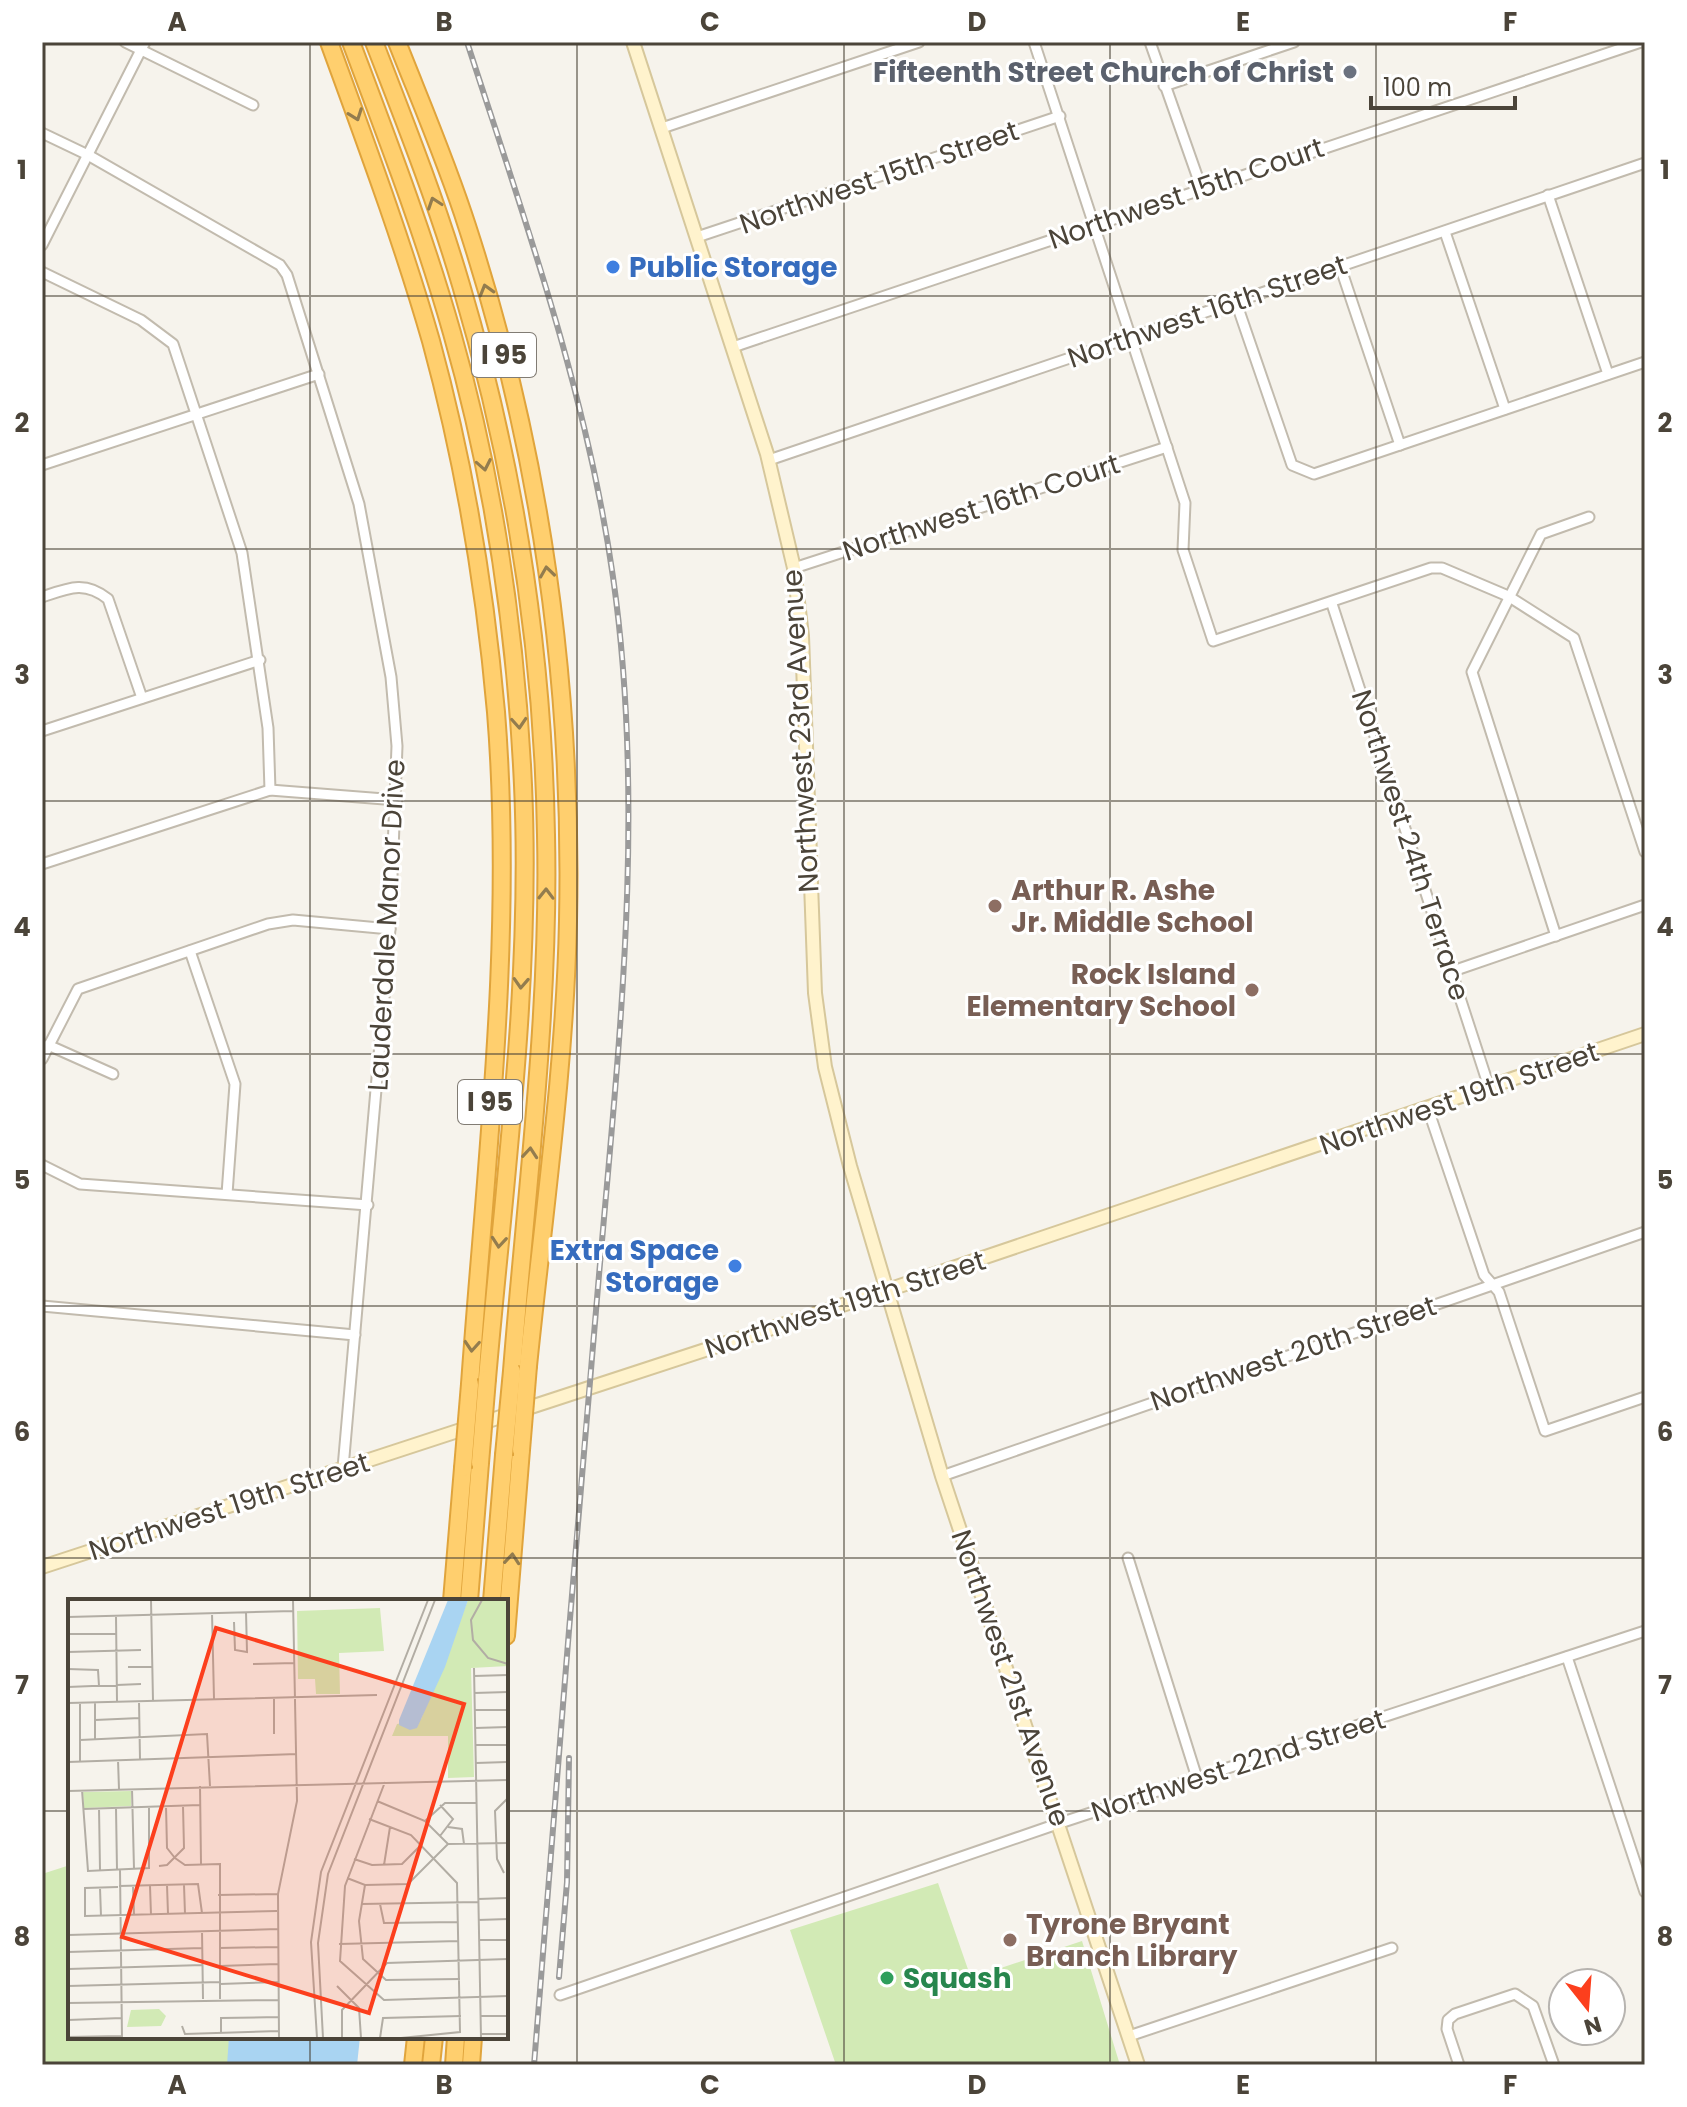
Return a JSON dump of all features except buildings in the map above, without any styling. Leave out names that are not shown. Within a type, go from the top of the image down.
[{"type":"highway","name":"I 95","points":[[329,42],[414,284],[448,408],[470,511],[492,670],[501,844],[497,993],[452,1599]]},
{"type":"highway","points":[[351,42],[411,200],[453,335],[478,437],[500,553],[516,681],[523,797],[520,996],[469,1599]]},
{"type":"highway","points":[[374,42],[461,283],[496,419],[517,522],[560,677]]},
{"type":"highway","name":"I 95","points":[[397,43],[463,213],[506,362],[536,500],[560,677],[568,816],[567,962],[520,1368],[521,1450],[508,1611]]},
{"type":"highway","points":[[453,335],[470,511]]},
{"type":"highway","points":[[492,1599],[504,1455],[520,1368],[546,895],[540,707],[517,522]]},
{"type":"highway","points":[[413,2065],[416,2039]]},
{"type":"highway","points":[[431,2065],[434,2039]]},
{"type":"highway","points":[[454,2065],[456,2039]]},
{"type":"highway","points":[[471,2065],[473,2039]]},
{"type":"street","points":[[125,42],[143,46],[253,105]]},
{"type":"street","name":"Northwest 23rd Avenue","points":[[633,42],[769,460],[794,568],[802,636],[815,993],[825,1067],[886,1290]]},
{"type":"street","points":[[662,128],[919,42]]},
{"type":"street","points":[[1034,42],[1185,503],[1183,550],[1213,641],[1332,604],[1431,568],[1442,568],[1508,596],[1574,638],[1645,852]]},
{"type":"street","points":[[1150,42],[1201,187]]},
{"type":"street","points":[[1164,86],[1294,42]]},
{"type":"street","name":"Northwest 15th Court","points":[[733,347],[1201,187],[1641,42]]},
{"type":"street","points":[[42,245],[143,46]]},
{"type":"street","name":"Northwest 15th Street","points":[[697,237],[1060,116]]},
{"type":"street","name":"Lauderdale Manor Drive","points":[[42,133],[88,155],[280,265],[287,275],[359,504],[391,677],[397,800],[368,1205],[343,1468]]},
{"type":"street","name":"Northwest 16th Street","points":[[769,460],[1645,163]]},
{"type":"street","points":[[1548,195],[1608,374]]},
{"type":"street","points":[[1445,232],[1505,409]]},
{"type":"street","points":[[1340,266],[1400,445]]},
{"type":"street","points":[[42,272],[141,320],[173,344],[242,553],[260,660],[268,728],[270,790]]},
{"type":"street","points":[[1236,302],[1292,465],[1314,474],[1645,362]]},
{"type":"street","points":[[42,465],[319,374]]},
{"type":"street","name":"Northwest 16th Court","points":[[794,568],[1167,447]]},
{"type":"street","points":[[1556,936],[1472,672],[1508,596],[1544,531],[1589,517]]},
{"type":"street","points":[[42,597],[78,585],[96,589],[108,599],[142,698]]},
{"type":"street","name":"Northwest 24th Terrace","points":[[1332,604],[1489,1087]]},
{"type":"street","points":[[42,731],[260,660]]},
{"type":"street","points":[[42,864],[270,790],[397,800]]},
{"type":"street","points":[[1453,971],[1645,905]]},
{"type":"street","points":[[42,1059],[78,989],[268,924],[293,920],[390,929]]},
{"type":"street","points":[[190,951],[235,1084],[227,1194]]},
{"type":"street","name":"Northwest 19th Street","points":[[42,1567],[886,1290],[1645,1034]]},
{"type":"street","points":[[48,1045],[113,1074]]},
{"type":"street","points":[[1428,1109],[1484,1275],[1499,1292],[1545,1431],[1645,1397]]},
{"type":"street","points":[[42,1165],[80,1184],[368,1205]]},
{"type":"street","name":"Northwest 20th Street","points":[[942,1476],[1645,1232]]},
{"type":"street","name":"Northwest 21st Avenue","points":[[886,1290],[942,1476],[1060,1823],[1138,2065]]},
{"type":"street","points":[[42,1306],[355,1335]]},
{"type":"street","points":[[1128,1558],[1197,1778]]},
{"type":"street","name":"Northwest 22nd Street","points":[[560,1995],[1060,1823],[1645,1631]]},
{"type":"street","points":[[1567,1657],[1645,1892]]},
{"type":"street","points":[[1129,2036],[1392,1948]]},
{"type":"street","points":[[1459,2065],[1447,2029],[1448,2020],[1458,2013],[1515,1994],[1533,2006],[1554,2065]]},
{"type":"green space","points":[[68,1866],[68,2039],[234,2039],[232,2065],[42,2065],[42,1874]]},
{"type":"green space","points":[[938,1883],[971,1978],[1082,1941],[1120,2065],[836,2065],[790,1930]]},
{"type":"water","points":[[229,2039],[360,2039],[357,2065],[227,2065]]},
{"type":"railway","points":[[467,42],[552,306],[587,441],[613,577],[623,664],[628,751],[626,926],[621,1013],[534,2065]]},
{"type":"railway","points":[[559,1977],[567,1882],[569,1758]]},
{"type":"place","name":"Fifteenth Street Church of Christ","points":[[1350,72]]},
{"type":"place","name":"Public Storage","points":[[613,267]]},
{"type":"place","name":"Arthur R. Ashe Jr. Middle School","points":[[995,906]]},
{"type":"place","name":"Rock Island Elementary School","points":[[1252,990]]},
{"type":"place","name":"Extra Space Storage","points":[[735,1266]]},
{"type":"place","name":"Tyrone Bryant Branch Library","points":[[1010,1940]]},
{"type":"place","name":"Squash","points":[[887,1978]]}]
